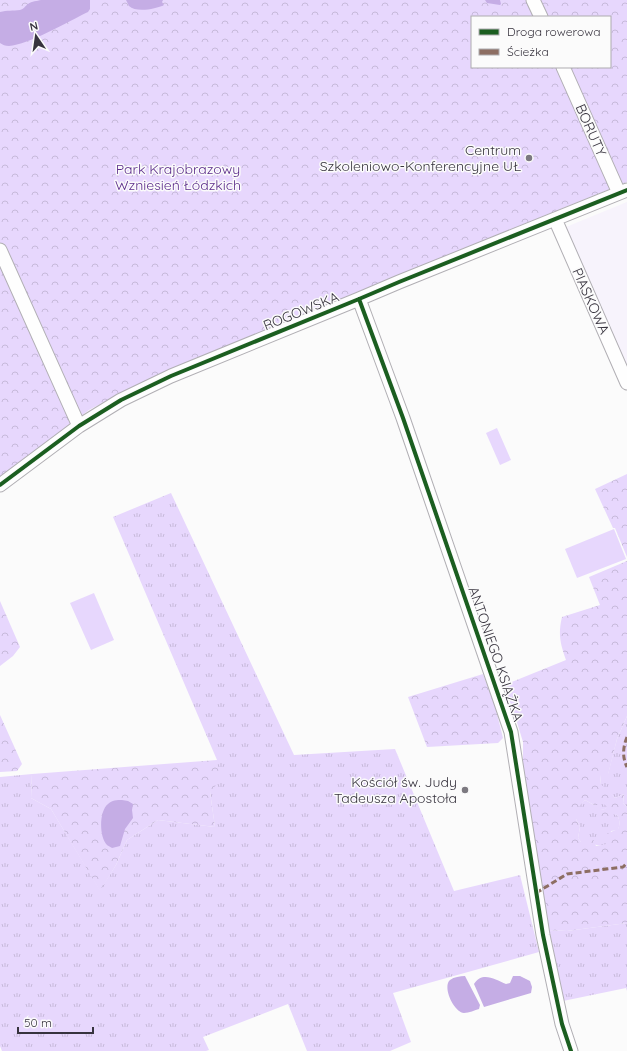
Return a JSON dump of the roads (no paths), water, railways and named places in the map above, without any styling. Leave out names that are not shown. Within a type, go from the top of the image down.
[{"type":"street","points":[[533,0],[541,16]]},
{"type":"street","name":"BORUTY","points":[[563,68],[623,192]]},
{"type":"street","name":"ROGOWSKA","points":[[0,485],[79,426],[121,400],[166,379],[399,282],[623,192]]},
{"type":"street","name":"PIASKOWA","points":[[555,219],[627,383]]},
{"type":"street","points":[[0,250],[79,426]]},
{"type":"street","name":"ANTONIEGO KSIĄŻKA","points":[[359,299],[403,418],[511,732],[544,935],[562,1024],[571,1051]]},
{"type":"place","name":"Centrum Szkoleniowo-Konferencyjne UŁ","points":[[529,158]]},
{"type":"place","name":"Kościół św. Judy Tadeusza Apostoła","points":[[465,790]]},
{"type":"park label","name":"Park Krajobrazowy Wzniesień Łódzkich","points":[[178,178]]}]
